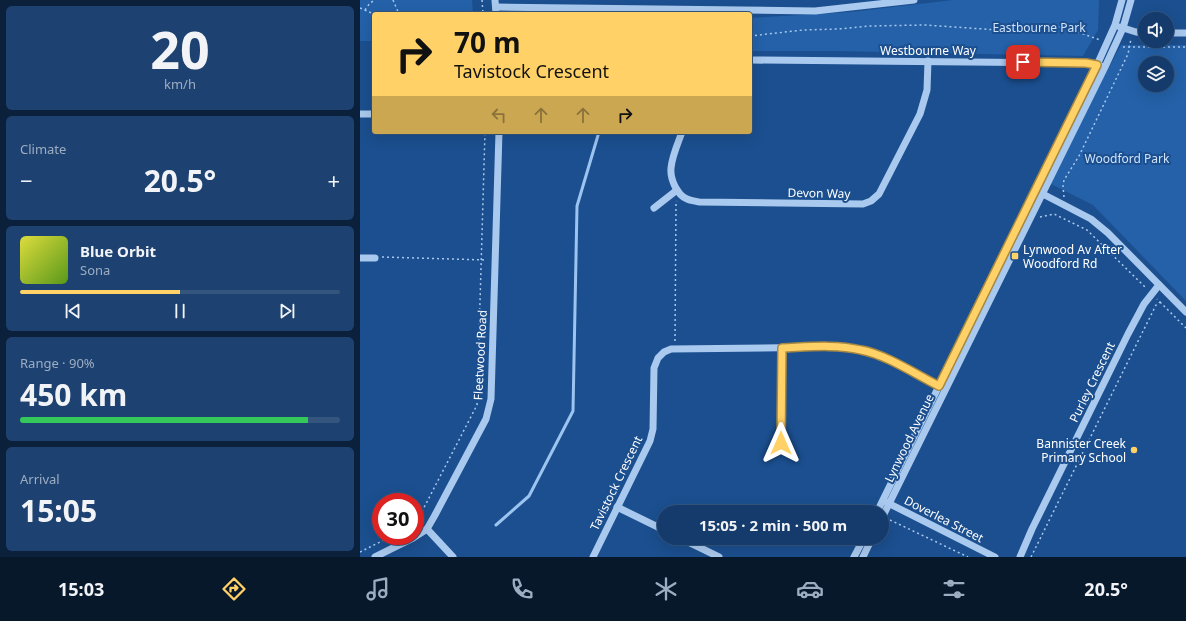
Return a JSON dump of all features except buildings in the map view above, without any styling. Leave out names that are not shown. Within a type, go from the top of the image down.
[{"type":"street","points":[[496,7],[815,11],[914,0]]},
{"type":"street","name":"Lynwood Avenue","points":[[1039,192],[1108,43],[1122,0]]},
{"type":"street","name":"Lynwood Avenue","points":[[883,505],[886,502],[1039,192],[1105,67],[1123,28],[1131,0]]},
{"type":"street","points":[[1115,25],[1138,32]]},
{"type":"street","points":[[1174,33],[1186,33]]},
{"type":"street","name":"Westbourne Way","points":[[752,60],[1086,63],[1105,67]]},
{"type":"street","name":"Devon Way","points":[[679,192],[688,200],[700,202],[861,204],[871,201],[879,194],[920,114],[927,90],[928,61]]},
{"type":"street","points":[[360,114],[372,114]]},
{"type":"street","name":"Fleetwood Road","points":[[375,557],[413,538],[427,529],[486,418],[490,399],[496,260],[499,134]]},
{"type":"street","points":[[654,208],[679,192],[673,181],[670,168],[681,134]]},
{"type":"street","points":[[1039,192],[1091,219],[1102,228],[1186,312]]},
{"type":"street","points":[[360,258],[374,258]]},
{"type":"street","name":"Purley Crescent","points":[[1020,557],[1032,529],[1128,334],[1144,304],[1159,285]]},
{"type":"street","name":"Tavistock Crescent","points":[[593,557],[650,441],[653,429],[654,368],[658,358],[664,352],[671,349],[837,347],[861,350],[878,354],[942,388]]},
{"type":"street","points":[[781,443],[782,348]]},
{"type":"street","name":"Doverlea Street","points":[[886,502],[995,557]]},
{"type":"street","points":[[617,507],[657,527]]},
{"type":"street","points":[[427,529],[453,557]]},
{"type":"street","points":[[694,545],[719,557]]},
{"type":"street","points":[[854,557],[860,545]]},
{"type":"street","points":[[863,557],[869,545]]},
{"type":"path","points":[[365,10],[370,3],[375,0]]},
{"type":"path","points":[[392,0],[398,12]]},
{"type":"path","points":[[482,0],[483,12]]},
{"type":"path","points":[[360,8],[372,13]]},
{"type":"path","points":[[752,36],[802,30],[896,25],[925,25],[1027,32],[1055,27],[1064,27],[1108,43]]},
{"type":"path","points":[[1115,46],[1186,47]]},
{"type":"path","points":[[1130,47],[1079,156],[1064,180],[1064,197],[1054,214],[1087,230],[1186,328]]},
{"type":"path","points":[[424,508],[477,406],[486,134]]},
{"type":"path","points":[[675,349],[676,203],[679,192]]},
{"type":"path","points":[[374,258],[496,260]]},
{"type":"path","points":[[1030,557],[1156,305],[1160,302]]},
{"type":"path","points":[[889,520],[968,557]]},
{"type":"path","points":[[360,552],[374,545]]},
{"type":"green space","points":[[360,0],[472,0],[473,12],[372,12],[372,41],[360,41]]},
{"type":"green space","name":"Eastbourne Park","points":[[953,0],[1099,0],[1098,30],[1083,56],[833,51],[752,51],[752,18],[851,12]]},
{"type":"green space","name":"Woodford Park","points":[[1121,45],[1138,45],[1138,48],[1174,48],[1174,45],[1186,45],[1186,301],[1093,205],[1051,184],[1068,144]]},
{"type":"waterway","points":[[496,525],[529,496],[573,411],[577,206],[598,134]]},
{"type":"place","name":"Lynwood Av After Woodford Rd","points":[[1015,256]]},
{"type":"place","name":"Bannister Creek Primary School","points":[[1134,450]]},
{"type":"route","points":[[781,443],[782,348],[837,347],[878,354],[939,386],[1097,65],[1086,63],[1023,62]]}]
